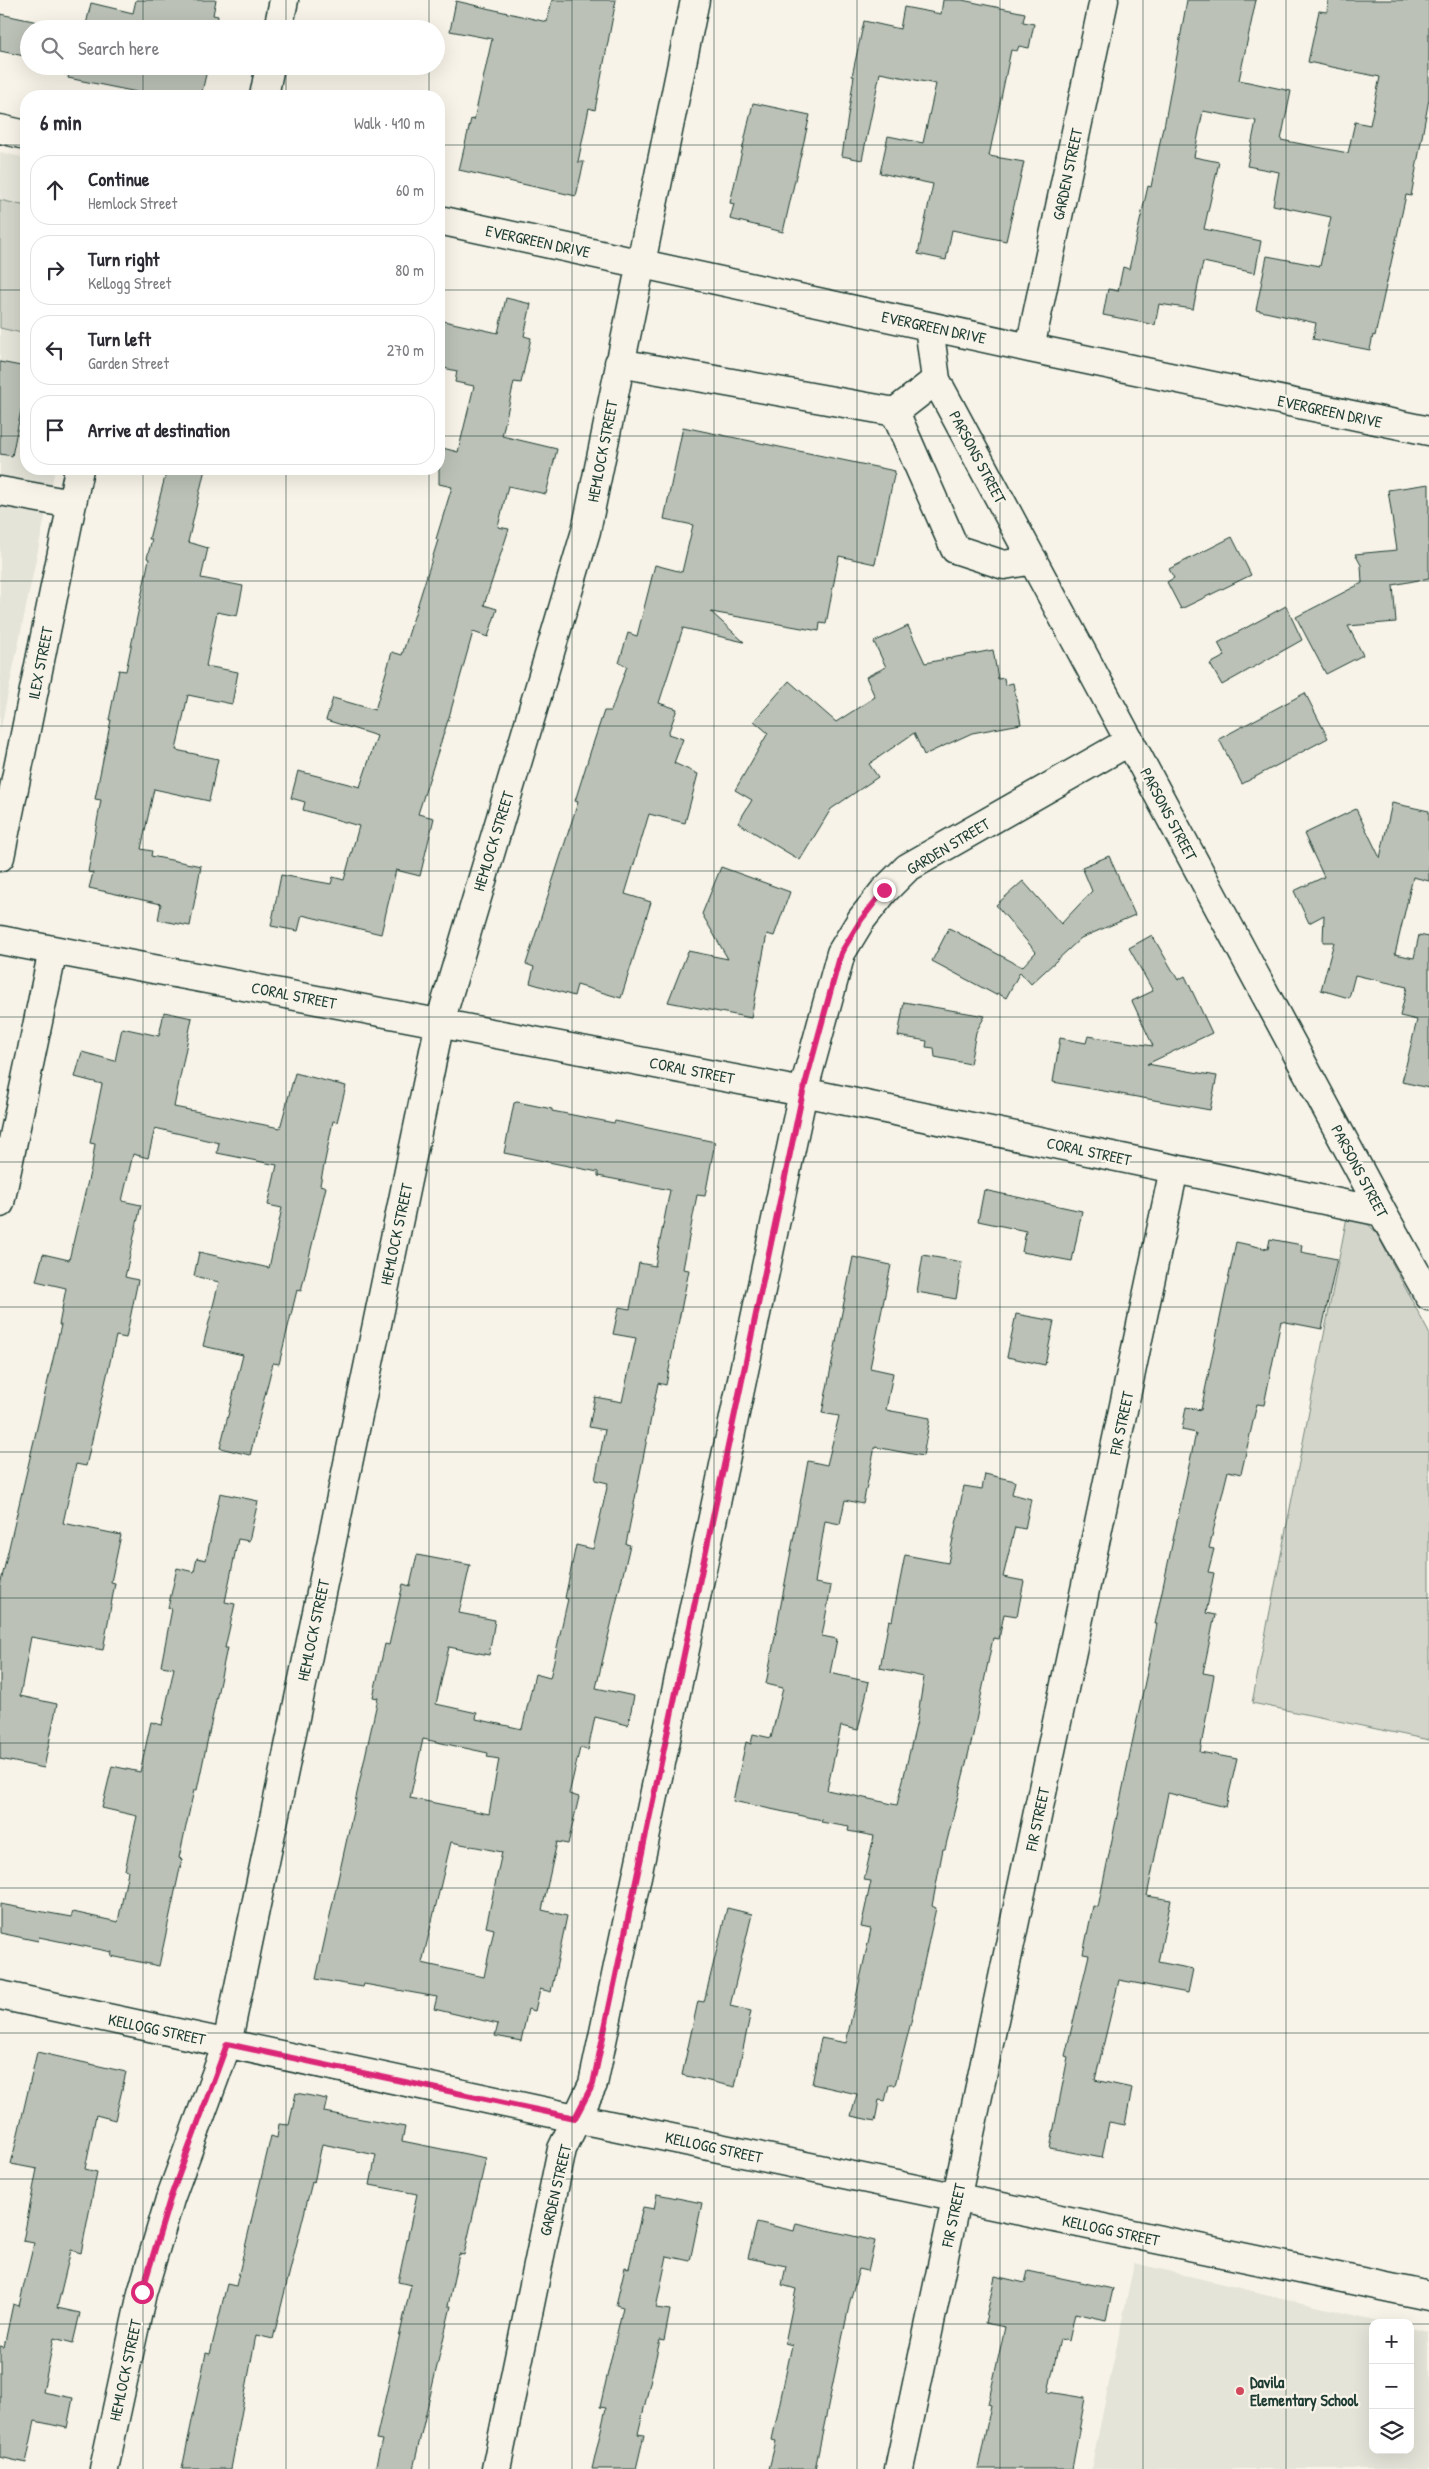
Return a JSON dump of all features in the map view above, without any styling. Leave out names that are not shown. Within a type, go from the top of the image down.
[{"type":"street","points":[[280,20],[284,0]]},
{"type":"street","name":"HEMLOCK STREET","points":[[104,2469],[142,2292],[170,2199],[227,2044],[440,1022],[586,531],[695,0]]},
{"type":"street","name":"GARDEN STREET","points":[[1030,348],[1104,0]]},
{"type":"street","points":[[265,90],[268,75]]},
{"type":"street","points":[[0,129],[20,134]]},
{"type":"street","name":"EVERGREEN DRIVE","points":[[445,221],[1030,348],[1429,431]]},
{"type":"street","name":"PARSONS STREET","points":[[929,326],[936,380],[1382,1212],[1429,1296]]},
{"type":"street","points":[[619,363],[895,412],[936,380]]},
{"type":"street","points":[[895,412],[955,549],[1004,566],[1033,560]]},
{"type":"street","name":"ILEX STREET","points":[[0,857],[8,775],[78,475]]},
{"type":"street","points":[[0,491],[72,504]]},
{"type":"street","name":"GARDEN STREET","points":[[496,2469],[562,2149],[575,2118],[593,2084],[803,1092],[841,953],[861,920],[884,890],[907,868],[1130,741]]},
{"type":"street","name":"CORAL STREET","points":[[0,940],[803,1092],[1382,1212]]},
{"type":"street","points":[[0,1203],[53,950]]},
{"type":"street","name":"FIR STREET","points":[[899,2469],[1174,1169]]},
{"type":"street","name":"KELLOGG STREET","points":[[0,1995],[575,2118],[1429,2296]]},
{"type":"shaded area","points":[[0,152],[20,157],[20,475],[54,475],[0,732]]},
{"type":"shaded area","points":[[0,200],[20,205],[20,333],[0,328]]},
{"type":"shaded area","points":[[1348,1212],[1358,1215],[1376,1232],[1429,1333],[1429,1740],[1252,1703]]},
{"type":"shaded area","name":"Davila Elementary School","points":[[1134,2263],[1371,2319],[1369,2319],[1369,2454],[1414,2454],[1414,2329],[1429,2332],[1429,2469],[1091,2469]]},
{"type":"building","points":[[136,0],[216,0],[213,15],[218,16],[217,20],[87,20],[91,3],[133,13]]},
{"type":"building","points":[[552,0],[616,0],[595,110],[589,108],[578,162],[584,162],[576,196],[459,170],[471,119],[474,120],[492,39],[450,31],[456,1],[547,22]]},
{"type":"building","points":[[943,0],[962,0],[1025,13],[1023,22],[1034,24],[1029,48],[1019,46],[1017,51],[1011,50],[989,156],[1024,162],[1006,241],[952,230],[946,260],[918,254],[933,184],[880,173],[888,136],[923,143],[936,84],[880,73],[862,160],[842,156],[854,76],[852,76],[864,21],[900,29],[904,7],[941,14]]},
{"type":"building","points":[[1187,0],[1256,0],[1239,80],[1291,91],[1281,140],[1348,153],[1355,122],[1370,125],[1380,77],[1308,62],[1319,11],[1327,12],[1328,0],[1429,0],[1429,99],[1411,196],[1406,195],[1375,336],[1373,335],[1370,350],[1313,339],[1316,323],[1256,310],[1267,256],[1320,266],[1331,217],[1273,205],[1279,172],[1247,166],[1256,121],[1203,111],[1194,157],[1219,162],[1204,229],[1261,241],[1255,273],[1203,262],[1193,309],[1159,304],[1155,325],[1103,315],[1108,289],[1118,291],[1123,267],[1129,269],[1148,186],[1151,187]]},
{"type":"building","points":[[0,14],[28,20],[20,20],[20,55],[0,51]]},
{"type":"building","points":[[68,75],[206,75],[202,90],[127,90],[68,78]]},
{"type":"building","points":[[753,103],[810,115],[783,232],[730,219],[734,204],[730,203]]},
{"type":"building","points":[[506,298],[531,304],[524,336],[531,338],[521,383],[514,382],[502,436],[557,449],[546,494],[508,486],[498,527],[509,529],[484,605],[497,609],[488,637],[473,632],[449,717],[418,814],[434,818],[420,876],[396,870],[381,934],[302,915],[298,931],[271,926],[281,875],[331,884],[333,877],[344,880],[359,826],[303,810],[305,802],[291,798],[298,771],[360,787],[377,736],[326,720],[333,698],[375,710],[392,652],[402,655],[438,540],[436,539],[452,487],[439,484],[439,475],[445,475],[445,449],[458,452],[474,386],[455,382],[457,371],[445,368],[445,321],[498,333]]},
{"type":"building","points":[[0,362],[20,366],[20,415],[12,456],[0,454]]},
{"type":"building","points":[[683,427],[895,471],[875,564],[839,556],[826,624],[820,623],[819,631],[711,612],[744,642],[683,628],[659,703],[677,709],[668,734],[683,739],[674,763],[698,774],[685,823],[649,814],[625,894],[651,902],[621,998],[577,985],[574,996],[530,983],[534,967],[526,964],[578,802],[575,801],[604,711],[611,711],[627,666],[619,663],[628,633],[637,636],[655,565],[682,572],[693,525],[664,519]]},
{"type":"building","points":[[165,475],[204,475],[188,542],[208,548],[201,578],[243,586],[237,616],[217,612],[206,666],[238,672],[232,704],[188,695],[176,750],[218,759],[209,801],[154,789],[141,849],[152,851],[151,856],[201,866],[190,926],[158,920],[161,904],[89,888],[93,873],[88,872],[101,800],[95,799],[119,670],[126,671],[149,559],[147,558],[152,539],[149,539]]},
{"type":"building","points":[[1429,484],[1429,578],[1393,585],[1396,622],[1348,626],[1363,655],[1326,674],[1296,617],[1362,583],[1361,565],[1355,554],[1397,550],[1388,490]]},
{"type":"building","points":[[1232,537],[1251,575],[1181,609],[1167,582],[1174,578],[1169,569]]},
{"type":"building","points":[[1286,606],[1302,640],[1222,685],[1210,664],[1225,656],[1218,643]]},
{"type":"building","points":[[908,626],[925,663],[993,650],[998,679],[1004,678],[1005,685],[1013,683],[1021,724],[972,733],[924,755],[914,733],[869,764],[878,777],[831,809],[800,860],[738,823],[752,800],[735,790],[768,733],[754,721],[789,681],[836,722],[875,697],[866,677],[886,667],[874,642]]},
{"type":"building","points":[[1305,693],[1328,738],[1242,784],[1219,739]]},
{"type":"building","points":[[1392,803],[1429,811],[1429,881],[1413,877],[1395,954],[1414,958],[1419,935],[1429,937],[1429,1088],[1402,1082],[1417,1020],[1400,1016],[1407,987],[1355,975],[1349,998],[1321,990],[1334,942],[1323,942],[1324,915],[1309,923],[1294,891],[1324,877],[1304,834],[1356,809],[1380,858]]},
{"type":"building","points":[[1109,856],[1135,915],[1081,938],[1031,984],[1020,972],[1006,998],[997,993],[996,995],[932,961],[949,928],[1022,967],[1036,952],[996,905],[1023,881],[1061,924],[1092,891],[1082,867]]},
{"type":"building","points":[[721,867],[790,892],[774,936],[767,934],[751,1018],[668,1002],[688,951],[728,959],[702,914]]},
{"type":"building","points":[[1152,935],[1178,980],[1185,976],[1212,1033],[1147,1064],[1217,1076],[1210,1110],[1053,1082],[1060,1038],[1086,1043],[1088,1036],[1153,1046],[1132,1001],[1153,991],[1129,948]]},
{"type":"building","points":[[904,1002],[985,1016],[976,1032],[970,1064],[935,1057],[934,1048],[926,1047],[927,1041],[898,1036]]},
{"type":"building","points":[[164,1012],[192,1018],[174,1107],[280,1128],[295,1073],[346,1086],[337,1122],[333,1121],[320,1185],[326,1187],[301,1291],[297,1290],[279,1364],[273,1363],[250,1455],[220,1448],[243,1355],[203,1346],[219,1282],[194,1276],[199,1252],[269,1268],[282,1208],[268,1205],[277,1165],[217,1153],[219,1143],[155,1128],[148,1158],[133,1154],[122,1201],[141,1205],[125,1277],[138,1280],[126,1338],[116,1336],[86,1466],[76,1464],[63,1523],[121,1535],[111,1582],[115,1583],[103,1650],[31,1637],[20,1696],[57,1704],[44,1768],[0,1759],[0,1586],[61,1325],[59,1325],[66,1288],[36,1281],[43,1254],[69,1260],[92,1164],[95,1144],[90,1143],[102,1084],[75,1077],[82,1052],[115,1061],[122,1028],[159,1036]]},
{"type":"building","points":[[514,1103],[552,1109],[552,1111],[614,1123],[615,1121],[715,1142],[705,1196],[697,1195],[683,1269],[689,1270],[666,1385],[658,1383],[626,1544],[630,1545],[596,1688],[634,1696],[628,1725],[595,1717],[588,1750],[580,1748],[569,1794],[579,1797],[568,1844],[557,1842],[542,1910],[567,1916],[551,1992],[540,1989],[535,2011],[528,2009],[521,2041],[495,2036],[498,2024],[434,2009],[437,1997],[364,1984],[363,1987],[316,1979],[378,1698],[373,1697],[385,1644],[389,1645],[403,1584],[410,1586],[417,1555],[470,1565],[459,1613],[495,1620],[489,1655],[449,1647],[436,1704],[477,1713],[476,1719],[522,1729],[535,1674],[550,1678],[568,1599],[565,1598],[576,1545],[593,1549],[608,1483],[595,1480],[605,1430],[589,1427],[595,1397],[622,1402],[636,1338],[613,1334],[619,1307],[630,1309],[639,1263],[655,1266],[670,1190],[598,1176],[598,1172],[504,1153]],"holes":[[[423,1739],[488,1753],[487,1757],[499,1759],[489,1814],[410,1798]],[[451,1842],[502,1852],[486,1927],[494,1929],[484,1977],[422,1963]]]},
{"type":"building","points":[[984,1190],[1082,1211],[1072,1261],[1022,1252],[1026,1231],[978,1221]]},
{"type":"building","points":[[1270,1239],[1302,1245],[1301,1252],[1337,1259],[1322,1329],[1281,1321],[1264,1405],[1257,1404],[1241,1474],[1228,1471],[1209,1548],[1214,1549],[1208,1572],[1214,1573],[1206,1613],[1215,1615],[1203,1673],[1214,1675],[1200,1752],[1237,1759],[1226,1807],[1168,1793],[1147,1896],[1171,1900],[1158,1962],[1193,1969],[1188,1993],[1119,1980],[1095,2080],[1132,2088],[1125,2125],[1109,2122],[1102,2158],[1050,2148],[1068,2057],[1065,2056],[1089,1955],[1083,1954],[1093,1906],[1098,1907],[1196,1433],[1182,1430],[1186,1407],[1201,1410],[1236,1242],[1268,1249]]},
{"type":"building","points":[[923,1255],[962,1262],[956,1299],[917,1292]]},
{"type":"building","points":[[853,1257],[891,1265],[870,1368],[893,1373],[886,1410],[930,1418],[923,1456],[875,1447],[863,1504],[845,1500],[840,1524],[825,1521],[815,1583],[831,1586],[822,1636],[837,1639],[830,1673],[869,1682],[858,1730],[841,1726],[827,1790],[897,1805],[917,1721],[924,1677],[880,1668],[889,1620],[892,1621],[905,1555],[948,1563],[964,1486],[982,1489],[985,1474],[1015,1481],[1012,1494],[1031,1499],[1025,1529],[1015,1527],[1003,1577],[1024,1581],[1017,1616],[1004,1614],[999,1639],[993,1638],[973,1735],[945,1849],[943,1849],[932,1906],[936,1908],[911,2022],[895,2085],[889,2085],[885,2101],[879,2100],[875,2121],[851,2116],[857,2094],[812,2084],[821,2038],[846,2043],[871,1929],[861,1927],[871,1881],[864,1880],[874,1836],[848,1831],[849,1827],[821,1822],[822,1820],[733,1801],[746,1742],[751,1744],[753,1734],[771,1738],[783,1688],[766,1684],[808,1461],[827,1465],[839,1416],[822,1413]]},
{"type":"building","points":[[1016,1314],[1054,1321],[1045,1365],[1007,1357]]},
{"type":"building","points":[[220,1493],[258,1501],[249,1541],[238,1539],[225,1602],[235,1604],[225,1648],[227,1648],[197,1790],[194,1790],[179,1858],[182,1859],[159,1966],[111,1956],[112,1952],[39,1937],[38,1941],[0,1933],[0,1904],[71,1917],[73,1912],[118,1922],[128,1871],[125,1870],[137,1816],[102,1808],[112,1766],[140,1772],[151,1722],[162,1725],[174,1668],[161,1666],[172,1609],[168,1608],[177,1568],[194,1572],[197,1558],[206,1560]]},
{"type":"building","points":[[727,1908],[752,1914],[730,2006],[751,2011],[735,2087],[682,2075],[698,2001],[704,2002]]},
{"type":"building","points":[[37,2052],[126,2072],[115,2120],[96,2115],[85,2169],[97,2172],[81,2253],[71,2250],[57,2308],[80,2313],[73,2343],[54,2338],[43,2392],[73,2398],[67,2428],[35,2421],[26,2463],[0,2457],[0,2346],[4,2347],[13,2304],[19,2306],[34,2243],[23,2241],[37,2169],[11,2164]]},
{"type":"building","points":[[296,2093],[327,2099],[324,2112],[405,2127],[402,2141],[486,2158],[464,2255],[459,2254],[448,2306],[451,2306],[413,2469],[375,2469],[382,2440],[376,2439],[411,2285],[398,2282],[417,2194],[370,2185],[376,2155],[322,2144],[314,2183],[312,2182],[273,2339],[256,2335],[231,2469],[182,2469],[206,2353],[210,2354],[227,2284],[236,2286],[271,2136],[277,2138],[279,2124],[289,2125]]},
{"type":"building","points":[[657,2194],[702,2203],[690,2261],[667,2256],[656,2308],[670,2310],[664,2341],[660,2340],[638,2434],[644,2435],[636,2469],[592,2469],[606,2408],[600,2407],[623,2307],[616,2305],[625,2267],[629,2268],[643,2207],[654,2209]]},
{"type":"building","points":[[757,2222],[794,2231],[796,2223],[875,2241],[868,2271],[859,2269],[850,2301],[815,2469],[769,2469],[776,2441],[772,2440],[792,2345],[785,2343],[796,2289],[782,2285],[786,2266],[748,2258]]},
{"type":"building","points":[[1028,2271],[1113,2289],[1106,2320],[1075,2313],[1069,2341],[1060,2339],[1048,2392],[1085,2398],[1072,2469],[978,2469],[991,2405],[988,2404],[1005,2327],[985,2323],[995,2276],[1025,2283]]},
{"type":"place","name":"Davila Elementary School","points":[[1240,2391]]},
{"type":"route","points":[[142,2292],[170,2199],[227,2044],[575,2118],[593,2084],[803,1092],[841,953],[861,920],[884,890]]}]
